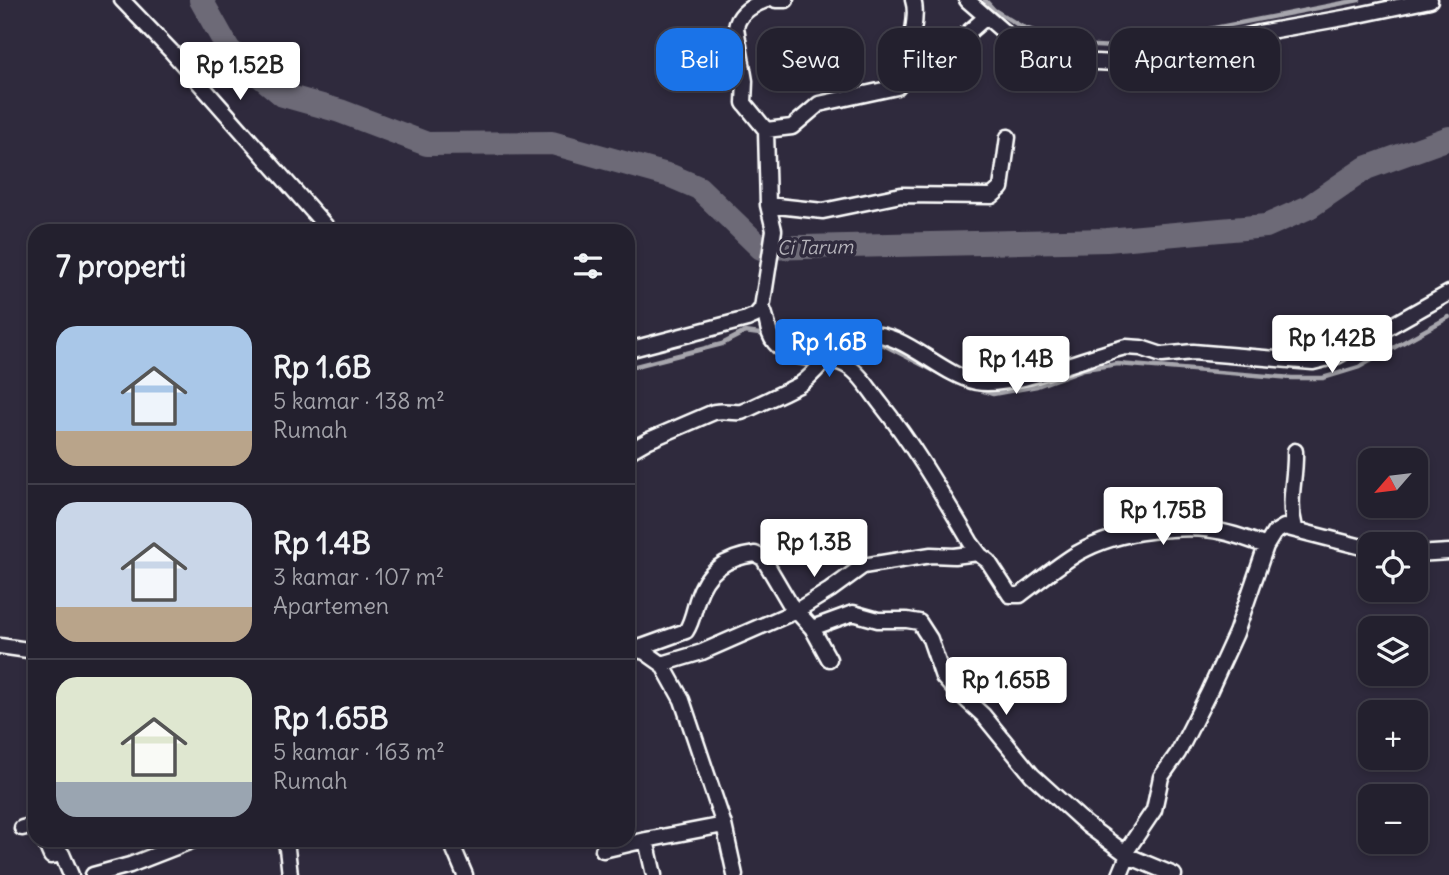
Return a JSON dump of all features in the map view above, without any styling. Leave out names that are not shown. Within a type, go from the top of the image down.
[{"type":"street","points":[[122,0],[172,52],[324,224]]},
{"type":"street","points":[[635,348],[747,319],[756,315],[763,302],[774,230],[768,205],[766,131],[744,103],[745,81],[736,28],[741,14],[766,0]]},
{"type":"street","points":[[776,0],[786,0]]},
{"type":"street","points":[[766,131],[792,127],[809,110],[822,103],[897,87],[913,27],[915,12],[912,0]]},
{"type":"street","points":[[967,0],[1034,55],[1056,60],[1126,62],[1149,60],[1252,34],[1430,0]]},
{"type":"street","points":[[975,28],[986,17]]},
{"type":"street","points":[[768,205],[823,211],[901,194],[992,197],[1001,188],[1008,137]]},
{"type":"street","points":[[635,448],[714,412],[747,410],[800,384],[841,343],[855,336],[871,333],[883,335],[956,374],[985,383],[1034,374],[1126,347],[1141,348],[1162,355],[1192,352],[1313,362],[1337,356],[1449,293]]},
{"type":"street","points":[[763,302],[771,336],[788,353],[805,357],[830,355]]},
{"type":"street","points":[[830,355],[834,362],[841,362],[853,370],[892,418],[978,553],[988,561],[1008,593],[1015,597],[1075,554],[1113,536],[1174,527],[1204,527],[1266,546]]},
{"type":"street","points":[[1295,451],[1296,471],[1290,502],[1295,528]]},
{"type":"street","points":[[1120,875],[1126,854],[1154,810],[1158,782],[1178,753],[1236,634],[1266,546],[1277,530],[1284,527],[1295,528],[1358,546]]},
{"type":"street","points":[[1428,553],[1449,552]]},
{"type":"street","points":[[662,664],[702,652],[796,611],[863,566],[931,555],[978,553]]},
{"type":"street","points":[[635,649],[686,631],[710,573],[726,563],[757,554],[763,558],[796,611],[812,628],[829,659]]},
{"type":"street","points":[[812,628],[853,613],[878,620],[919,622],[926,630],[943,677],[983,715],[1011,752],[1041,784],[1087,825],[1126,854],[1174,875]]},
{"type":"street","points":[[0,646],[28,650]]},
{"type":"street","points":[[635,651],[654,657],[662,664],[682,700],[724,825],[733,874]]},
{"type":"street","points":[[635,843],[724,825]]},
{"type":"street","points":[[646,840],[654,875]]},
{"type":"street","points":[[47,847],[51,856],[62,853],[71,875]]},
{"type":"street","points":[[93,875],[130,865],[167,847]]},
{"type":"street","points":[[287,847],[290,875]]},
{"type":"street","points":[[453,847],[464,875]]},
{"type":"street","points":[[603,850],[616,847]]},
{"type":"waterway","name":"Ci Tarum","points":[[201,0],[229,50],[283,95],[340,111],[427,144],[552,143],[671,176],[699,188],[761,248],[1107,240],[1266,226],[1309,207],[1366,168],[1449,138]]},
{"type":"waterway","points":[[985,0],[994,10],[1022,27],[1074,45],[1116,47],[1359,0]]},
{"type":"waterway","points":[[957,382],[993,394],[1037,386],[1084,369],[1118,364],[1292,378],[1323,378],[1359,367],[1449,317]]},
{"type":"waterway","points":[[635,366],[722,344],[745,332],[767,335]]},
{"type":"waterway","points":[[840,353],[858,341],[884,345],[946,377]]}]
